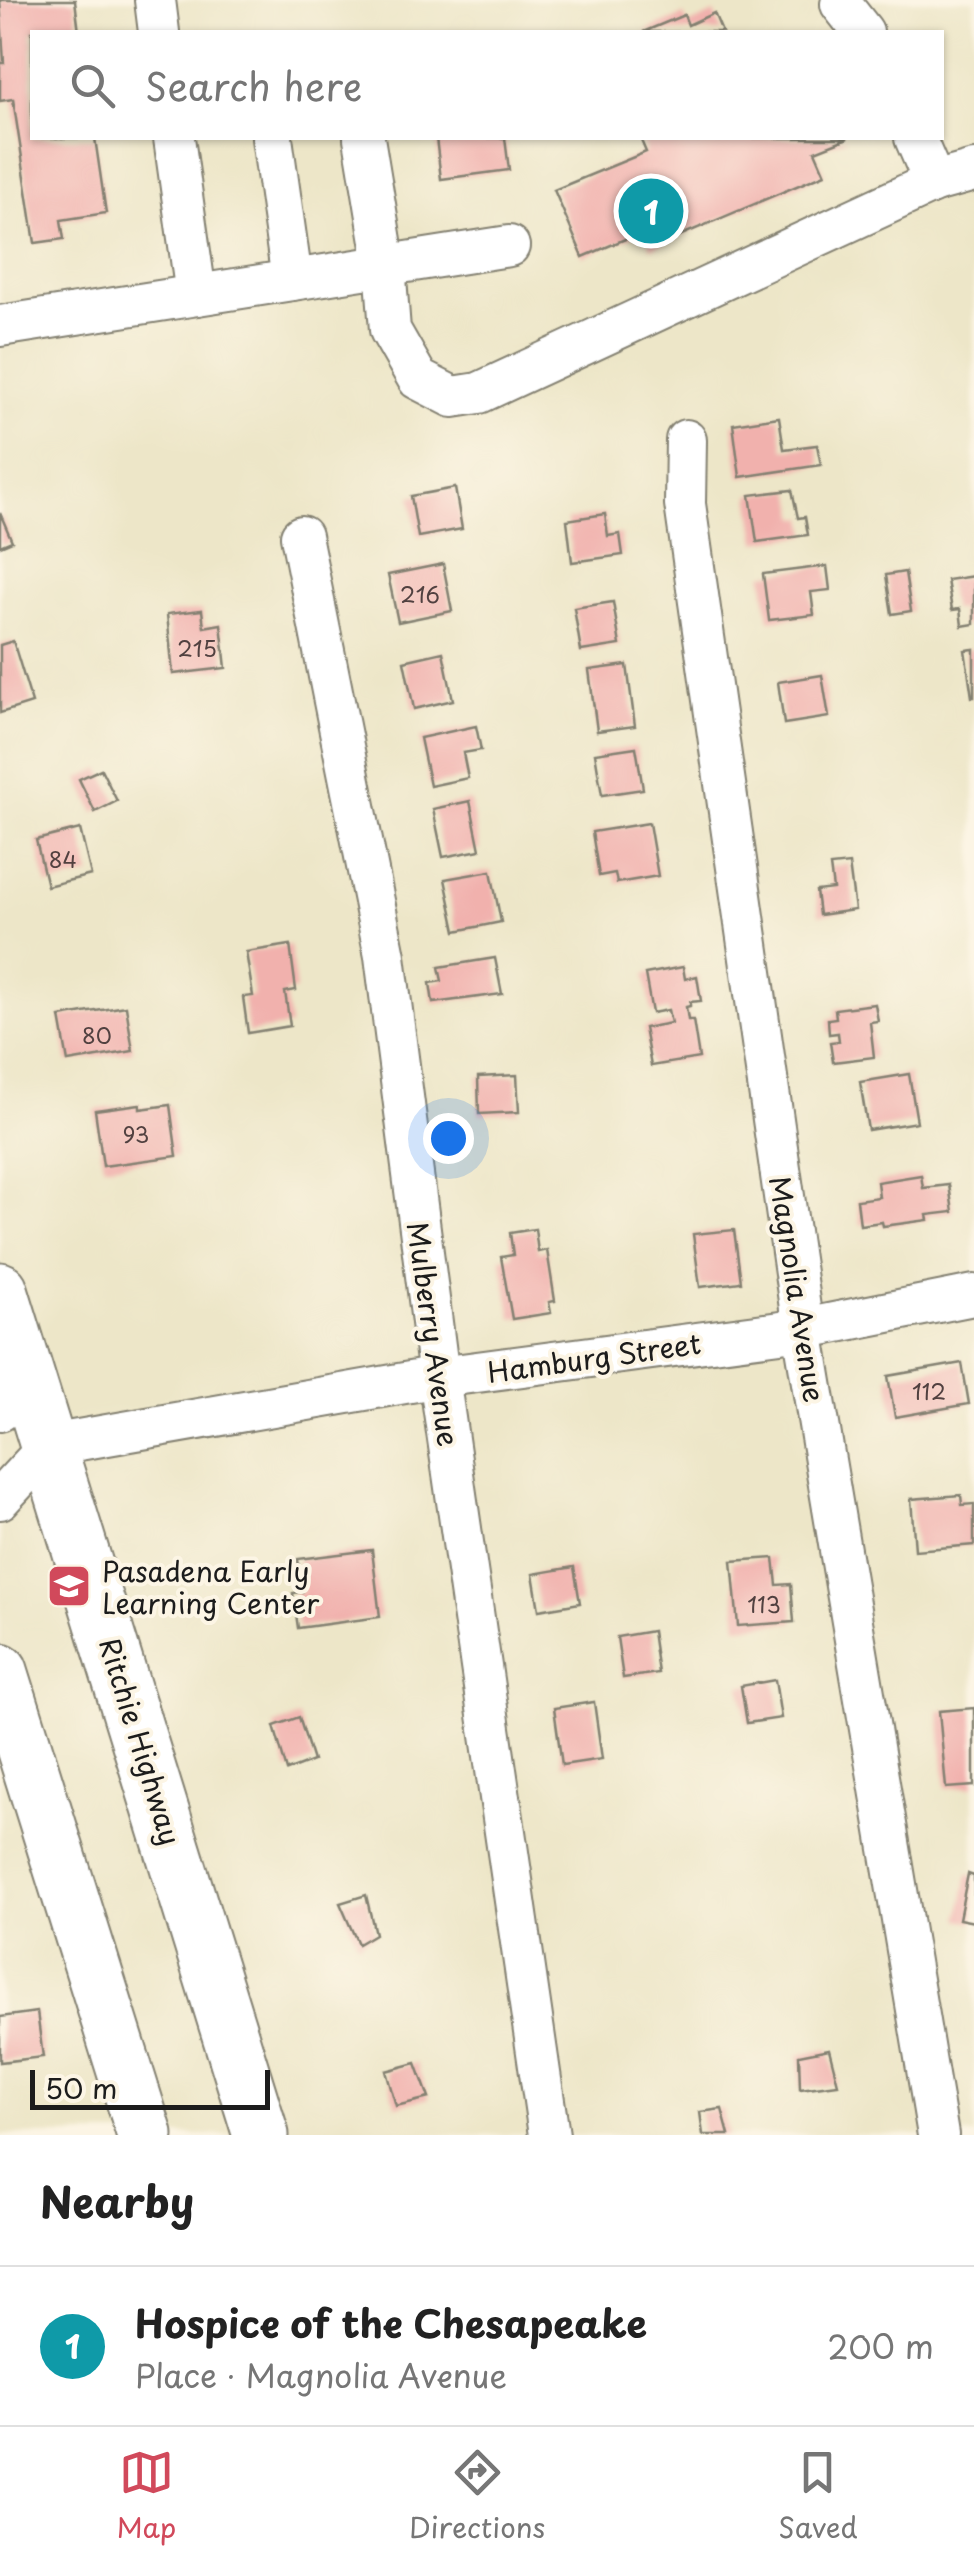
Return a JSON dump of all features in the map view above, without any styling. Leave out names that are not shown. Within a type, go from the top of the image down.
[{"type":"highway","name":"Ritchie Highway","points":[[0,1290],[261,2135]]},
{"type":"highway","points":[[0,1671],[145,2135]]},
{"type":"highway","points":[[114,2038],[160,2135]]},
{"type":"street","points":[[155,0],[160,30]]},
{"type":"street","points":[[174,140],[196,295]]},
{"type":"street","points":[[272,140],[292,280]]},
{"type":"street","points":[[364,140],[390,330],[418,379],[453,397],[479,394],[934,182],[974,171]]},
{"type":"street","points":[[916,140],[934,182]]},
{"type":"street","points":[[0,326],[509,246]]},
{"type":"street","name":"Magnolia Avenue","points":[[686,440],[685,504],[804,1329],[938,2135]]},
{"type":"street","name":"Mulberry Avenue","points":[[300,536],[384,956],[439,1377],[549,2135]]},
{"type":"street","name":"Hamburg Street","points":[[50,1446],[439,1377],[804,1329],[974,1295]]},
{"type":"street","points":[[0,1411],[18,1345]]},
{"type":"street","points":[[0,1500],[50,1446]]},
{"type":"building","points":[[0,0],[75,0],[79,30],[30,30],[30,140],[95,140],[106,213],[61,220],[64,239],[35,243],[13,99],[0,101],[0,63],[4,63]]},
{"type":"building","points":[[714,13],[721,30],[648,30],[684,15],[688,25]]},
{"type":"building","points":[[436,140],[505,140],[509,170],[441,179]]},
{"type":"building","points":[[641,140],[843,140],[815,151],[825,174],[651,248],[644,231],[583,257],[554,190],[646,152]]},
{"type":"building","points":[[779,417],[784,449],[817,445],[821,465],[740,477],[733,424]]},
{"type":"building","points":[[455,488],[462,529],[418,537],[411,496]]},
{"type":"building","points":[[792,490],[798,518],[805,517],[808,535],[757,542],[750,495]]},
{"type":"building","points":[[0,513],[12,541],[0,546]]},
{"type":"building","points":[[605,514],[608,536],[620,534],[623,555],[572,562],[567,520]]},
{"type":"building","points":[[443,564],[452,611],[398,622],[388,575]]},
{"type":"building","points":[[827,566],[830,590],[811,592],[814,615],[769,620],[763,574]]},
{"type":"building","points":[[905,572],[911,611],[892,614],[886,575]]},
{"type":"building","points":[[974,576],[974,624],[962,626],[960,609],[952,610],[947,580]]},
{"type":"building","points":[[613,602],[620,645],[581,651],[574,608]]},
{"type":"building","points":[[202,610],[204,627],[221,624],[226,668],[173,674],[167,614]]},
{"type":"building","points":[[13,641],[32,703],[0,713],[0,645]]},
{"type":"building","points":[[974,649],[974,697],[972,697],[965,650]]},
{"type":"building","points":[[443,652],[453,700],[414,709],[404,661]]},
{"type":"building","points":[[627,665],[635,726],[597,731],[589,670]]},
{"type":"building","points":[[822,675],[829,717],[784,724],[778,682]]},
{"type":"building","points":[[476,726],[481,750],[463,753],[468,778],[430,786],[420,738]]},
{"type":"building","points":[[636,747],[643,789],[602,795],[595,753]]},
{"type":"building","points":[[101,769],[117,801],[95,812],[79,779]]},
{"type":"building","points":[[470,801],[480,850],[443,857],[433,809]]},
{"type":"building","points":[[649,823],[658,876],[617,883],[615,873],[599,876],[592,832]]},
{"type":"building","points":[[80,829],[91,875],[47,886],[36,840]]},
{"type":"building","points":[[849,864],[855,910],[819,915],[816,891],[833,889],[830,866]]},
{"type":"building","points":[[491,871],[501,922],[456,931],[445,879]]},
{"type":"building","points":[[290,945],[296,990],[285,992],[290,1026],[248,1033],[243,997],[253,996],[246,952]]},
{"type":"building","points":[[495,958],[502,994],[433,1003],[430,983],[442,981],[439,967]]},
{"type":"building","points":[[683,967],[685,979],[697,976],[701,1001],[690,1002],[686,1007],[688,1020],[693,1020],[699,1058],[651,1066],[644,1028],[671,1023],[668,1010],[652,1013],[645,974]]},
{"type":"building","points":[[875,1004],[878,1021],[870,1022],[874,1057],[833,1062],[830,1042],[839,1041],[838,1033],[829,1034],[828,1019],[836,1018],[835,1009]]},
{"type":"building","points":[[126,1006],[133,1051],[68,1062],[60,1017]]},
{"type":"building","points":[[909,1074],[917,1122],[868,1130],[860,1082]]},
{"type":"building","points":[[517,1075],[519,1112],[479,1114],[478,1077]]},
{"type":"building","points":[[140,1104],[140,1109],[170,1105],[177,1156],[103,1166],[95,1110]]},
{"type":"building","points":[[921,1175],[923,1188],[949,1185],[953,1212],[927,1215],[928,1220],[860,1225],[857,1200],[879,1197],[877,1182]]},
{"type":"building","points":[[535,1229],[538,1252],[547,1250],[555,1301],[549,1302],[551,1313],[512,1319],[501,1257],[513,1255],[510,1233]]},
{"type":"building","points":[[734,1230],[741,1282],[700,1287],[693,1234]]},
{"type":"building","points":[[962,1363],[969,1404],[895,1417],[888,1376]]},
{"type":"building","points":[[961,1495],[962,1505],[974,1504],[974,1545],[915,1550],[911,1499]]},
{"type":"building","points":[[372,1550],[380,1617],[298,1628],[293,1593],[302,1592],[298,1559]]},
{"type":"building","points":[[774,1558],[777,1585],[791,1584],[794,1622],[738,1626],[732,1561]]},
{"type":"building","points":[[574,1567],[580,1603],[539,1610],[533,1574]]},
{"type":"building","points":[[652,1631],[658,1673],[623,1678],[617,1637]]},
{"type":"building","points":[[775,1680],[781,1718],[747,1723],[741,1686]]},
{"type":"building","points":[[594,1702],[602,1759],[562,1765],[554,1708]]},
{"type":"building","points":[[974,1708],[974,1786],[946,1788],[939,1711]]},
{"type":"building","points":[[299,1717],[313,1761],[287,1771],[274,1726]]},
{"type":"building","points":[[968,1874],[974,1876],[974,1922],[959,1919]]},
{"type":"building","points":[[366,1895],[375,1934],[358,1944],[340,1903]]},
{"type":"building","points":[[37,2012],[43,2057],[0,2062],[0,2017]]},
{"type":"building","points":[[829,2049],[838,2084],[800,2089],[799,2055]]},
{"type":"building","points":[[416,2063],[429,2098],[396,2106],[386,2071]]},
{"type":"building","points":[[722,2109],[729,2135],[703,2135],[700,2112]]},
{"type":"place","name":"Hospice of the Chesapeake","points":[[651,211]]},
{"type":"place","name":"Pasadena Early Learning Center","points":[[69,1586]]}]
